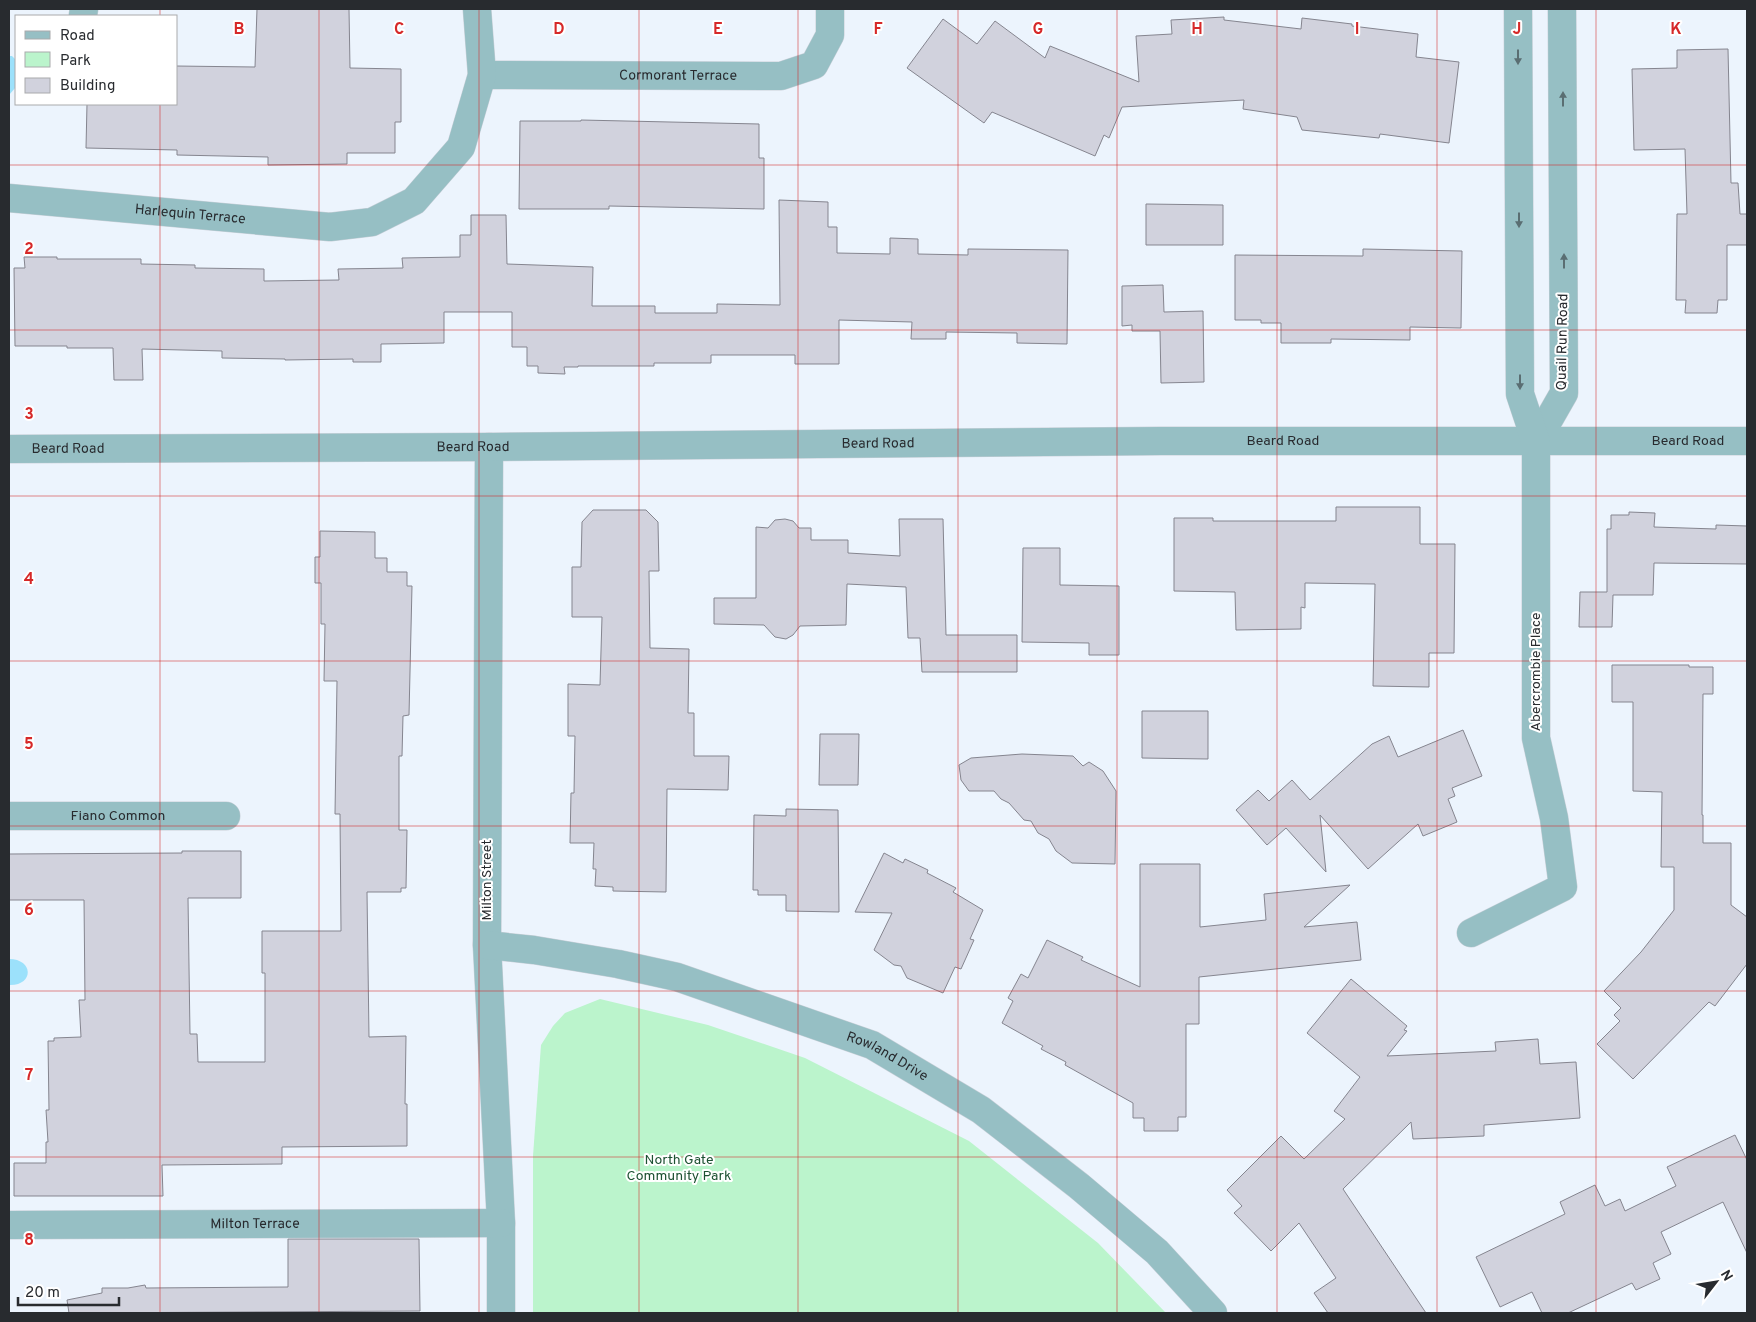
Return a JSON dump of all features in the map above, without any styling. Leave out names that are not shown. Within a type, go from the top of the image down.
[{"type":"street","points":[[477,9],[482,75]]},
{"type":"street","name":"Cormorant Terrace","points":[[482,75],[780,76],[814,65],[830,35],[830,9]]},
{"type":"street","points":[[1518,9],[1520,394],[1536,442]]},
{"type":"street","name":"Quail Run Road","points":[[1536,442],[1564,393],[1562,9]]},
{"type":"street","name":"Harlequin Terrace","points":[[9,198],[330,227],[372,222],[414,202],[460,147],[482,75]]},
{"type":"street","name":"Beard Road","points":[[9,448],[489,447],[1161,441],[1747,441]]},
{"type":"street","name":"Abercrombie Place","points":[[1472,933],[1563,887],[1554,818],[1536,738],[1536,442]]},
{"type":"street","name":"Milton Street","points":[[489,447],[487,945],[502,1223],[500,1313]]},
{"type":"street","name":"Fiano Common","points":[[9,816],[226,816]]},
{"type":"street","name":"Rowland Drive","points":[[487,945],[534,950],[677,977],[872,1045],[981,1110],[1079,1186],[1157,1252],[1213,1313]]},
{"type":"street","name":"Milton Terrace","points":[[9,1224],[502,1223]]},
{"type":"green space","name":"North Gate Community Park","points":[[600,999],[708,1025],[805,1058],[969,1141],[1098,1243],[1166,1313],[533,1313],[533,1156],[541,1045],[553,1026],[565,1013]]},
{"type":"water","points":[[9,56],[12,56],[15,59],[15,88],[9,95]]},
{"type":"water","points":[[9,959],[17,960],[27,967],[27,977],[17,984],[9,985]]},
{"type":"building","points":[[257,9],[349,9],[350,68],[401,69],[401,122],[395,122],[395,153],[347,153],[347,164],[268,165],[268,157],[177,155],[177,150],[86,148],[87,105],[178,105],[178,66],[255,67]]},
{"type":"building","points":[[1224,17],[1224,20],[1301,29],[1302,18],[1418,34],[1416,57],[1459,62],[1449,143],[1380,134],[1379,138],[1302,130],[1297,117],[1243,109],[1244,100],[1122,107],[1109,138],[1104,135],[1095,156],[992,112],[984,123],[907,68],[943,19],[977,44],[995,21],[1045,58],[1050,46],[1139,82],[1136,36],[1172,34],[1171,20]]},
{"type":"building","points":[[1728,49],[1731,183],[1738,183],[1740,214],[1747,214],[1747,245],[1727,245],[1727,300],[1718,300],[1717,313],[1685,313],[1686,300],[1676,300],[1677,214],[1687,214],[1685,149],[1634,150],[1632,69],[1677,68],[1677,50]]},
{"type":"building","points":[[581,120],[759,124],[759,158],[764,158],[764,209],[609,206],[609,209],[519,209],[520,121]]},
{"type":"building","points":[[779,200],[828,202],[828,227],[837,227],[837,253],[890,254],[890,238],[918,239],[918,254],[968,255],[968,249],[1068,250],[1067,344],[1017,343],[1017,333],[946,332],[946,339],[911,339],[912,322],[839,320],[839,364],[795,364],[795,355],[711,355],[711,363],[654,363],[654,366],[578,366],[564,367],[565,374],[538,373],[538,366],[527,366],[527,347],[512,347],[512,312],[444,312],[444,343],[381,344],[381,362],[353,362],[353,359],[285,360],[222,358],[222,351],[142,349],[143,380],[114,380],[113,348],[15,346],[14,268],[25,268],[24,257],[141,259],[141,264],[195,265],[195,268],[264,269],[264,281],[339,280],[338,269],[403,268],[402,258],[460,257],[460,235],[471,235],[471,215],[506,215],[507,264],[593,267],[592,306],[655,306],[655,313],[717,313],[717,304],[780,305]]},
{"type":"building","points":[[1146,204],[1223,205],[1223,245],[1146,245]]},
{"type":"building","points":[[1363,249],[1462,251],[1461,328],[1410,327],[1410,340],[1331,339],[1331,343],[1281,343],[1281,323],[1261,323],[1261,320],[1235,320],[1235,255],[1363,256]]},
{"type":"building","points":[[1163,285],[1164,312],[1203,311],[1204,382],[1161,383],[1160,331],[1132,331],[1132,325],[1122,326],[1122,286]]},
{"type":"building","points":[[1336,507],[1420,507],[1420,544],[1455,544],[1454,653],[1429,653],[1429,687],[1373,686],[1375,584],[1305,583],[1305,608],[1301,607],[1301,629],[1236,630],[1235,592],[1174,591],[1174,518],[1213,518],[1213,521],[1336,521]]},
{"type":"building","points":[[593,510],[646,510],[658,522],[659,571],[649,571],[650,648],[689,649],[688,713],[694,713],[694,756],[729,756],[728,790],[667,789],[666,892],[613,891],[613,887],[595,886],[596,869],[593,869],[594,843],[570,843],[571,793],[574,793],[575,736],[568,736],[568,684],[600,685],[602,617],[572,617],[572,567],[581,567],[582,522]]},
{"type":"building","points":[[1629,512],[1655,513],[1654,527],[1716,529],[1716,525],[1747,526],[1747,564],[1654,563],[1653,595],[1613,595],[1612,627],[1579,627],[1580,592],[1607,592],[1607,529],[1611,529],[1611,515],[1629,515]]},
{"type":"building","points":[[785,519],[793,521],[799,528],[811,528],[811,540],[848,540],[848,553],[900,556],[899,519],[943,519],[946,635],[1017,635],[1017,672],[922,672],[920,638],[908,638],[906,587],[847,584],[846,625],[800,626],[793,635],[786,639],[775,637],[764,625],[714,624],[714,598],[756,598],[756,527],[768,528],[775,520]]},
{"type":"building","points":[[320,531],[375,532],[375,558],[387,558],[387,572],[407,572],[407,586],[412,586],[409,715],[403,716],[402,756],[399,756],[399,830],[407,830],[406,888],[401,888],[401,892],[367,892],[369,1037],[406,1036],[405,1104],[407,1104],[407,1146],[282,1147],[282,1164],[162,1165],[163,1196],[14,1196],[14,1163],[46,1163],[46,1142],[48,1142],[46,1110],[49,1110],[48,1041],[54,1041],[54,1038],[81,1037],[79,1000],[85,1000],[84,900],[9,900],[9,854],[241,851],[241,898],[188,898],[190,1034],[197,1034],[198,1062],[265,1062],[265,973],[262,973],[262,931],[341,931],[340,814],[335,814],[337,681],[324,681],[325,624],[321,624],[321,583],[315,583],[315,557],[320,557]]},
{"type":"building","points":[[1023,548],[1060,548],[1060,585],[1119,586],[1119,655],[1089,655],[1089,643],[1022,642]]},
{"type":"building","points":[[1612,665],[1689,665],[1689,667],[1713,667],[1713,694],[1703,694],[1703,843],[1731,843],[1731,905],[1747,917],[1747,964],[1715,1006],[1709,1002],[1633,1079],[1597,1044],[1620,1021],[1614,1015],[1621,1008],[1604,991],[1641,952],[1674,910],[1674,867],[1661,867],[1662,792],[1633,791],[1633,702],[1612,702]]},
{"type":"building","points":[[1142,711],[1208,711],[1208,759],[1142,758]]},
{"type":"building","points":[[1463,730],[1482,776],[1452,788],[1455,796],[1448,799],[1457,822],[1423,836],[1418,824],[1368,869],[1320,815],[1326,872],[1286,828],[1267,845],[1236,810],[1258,790],[1269,801],[1292,780],[1310,800],[1372,744],[1389,736],[1398,757]]},
{"type":"building","points":[[820,734],[859,734],[858,785],[819,785]]},
{"type":"building","points":[[1022,754],[1073,756],[1083,766],[1089,762],[1103,771],[1116,791],[1115,864],[1072,863],[1056,851],[1049,839],[1038,833],[1031,821],[1024,820],[1009,803],[1001,799],[994,791],[969,791],[961,780],[959,765],[971,758]]},
{"type":"building","points":[[786,809],[838,810],[839,912],[786,911],[786,895],[758,895],[758,890],[753,890],[754,815],[786,816]]},
{"type":"building","points":[[884,853],[903,863],[905,859],[928,870],[927,873],[956,888],[953,892],[983,910],[970,939],[974,940],[961,969],[955,967],[943,993],[907,978],[901,966],[894,965],[874,950],[892,913],[855,912]]},
{"type":"building","points":[[1140,864],[1200,864],[1200,927],[1266,920],[1264,894],[1350,885],[1304,927],[1357,922],[1361,960],[1199,977],[1199,1024],[1186,1024],[1186,1117],[1178,1117],[1178,1131],[1144,1131],[1144,1118],[1133,1118],[1133,1103],[1065,1065],[1066,1062],[1041,1049],[1043,1046],[1002,1023],[1013,1001],[1008,998],[1021,974],[1028,978],[1047,940],[1083,957],[1081,960],[1140,987]]},
{"type":"building","points":[[1351,979],[1407,1026],[1404,1030],[1407,1031],[1387,1056],[1496,1051],[1495,1042],[1538,1039],[1540,1064],[1576,1062],[1580,1118],[1484,1125],[1484,1136],[1413,1139],[1411,1122],[1343,1189],[1426,1313],[1328,1313],[1314,1293],[1336,1278],[1299,1223],[1271,1251],[1234,1213],[1242,1206],[1227,1190],[1281,1136],[1304,1159],[1345,1119],[1334,1111],[1360,1077],[1307,1033]]},
{"type":"building","points":[[1735,1135],[1747,1160],[1747,1253],[1723,1202],[1661,1232],[1671,1254],[1653,1263],[1660,1279],[1636,1290],[1632,1283],[1568,1313],[1542,1313],[1532,1292],[1500,1307],[1476,1257],[1565,1214],[1560,1202],[1595,1185],[1605,1206],[1620,1199],[1625,1211],[1676,1186],[1667,1167]]},
{"type":"building","points":[[288,1239],[419,1239],[420,1311],[69,1313],[67,1300],[102,1293],[102,1288],[128,1288],[145,1285],[146,1288],[288,1287]]}]
